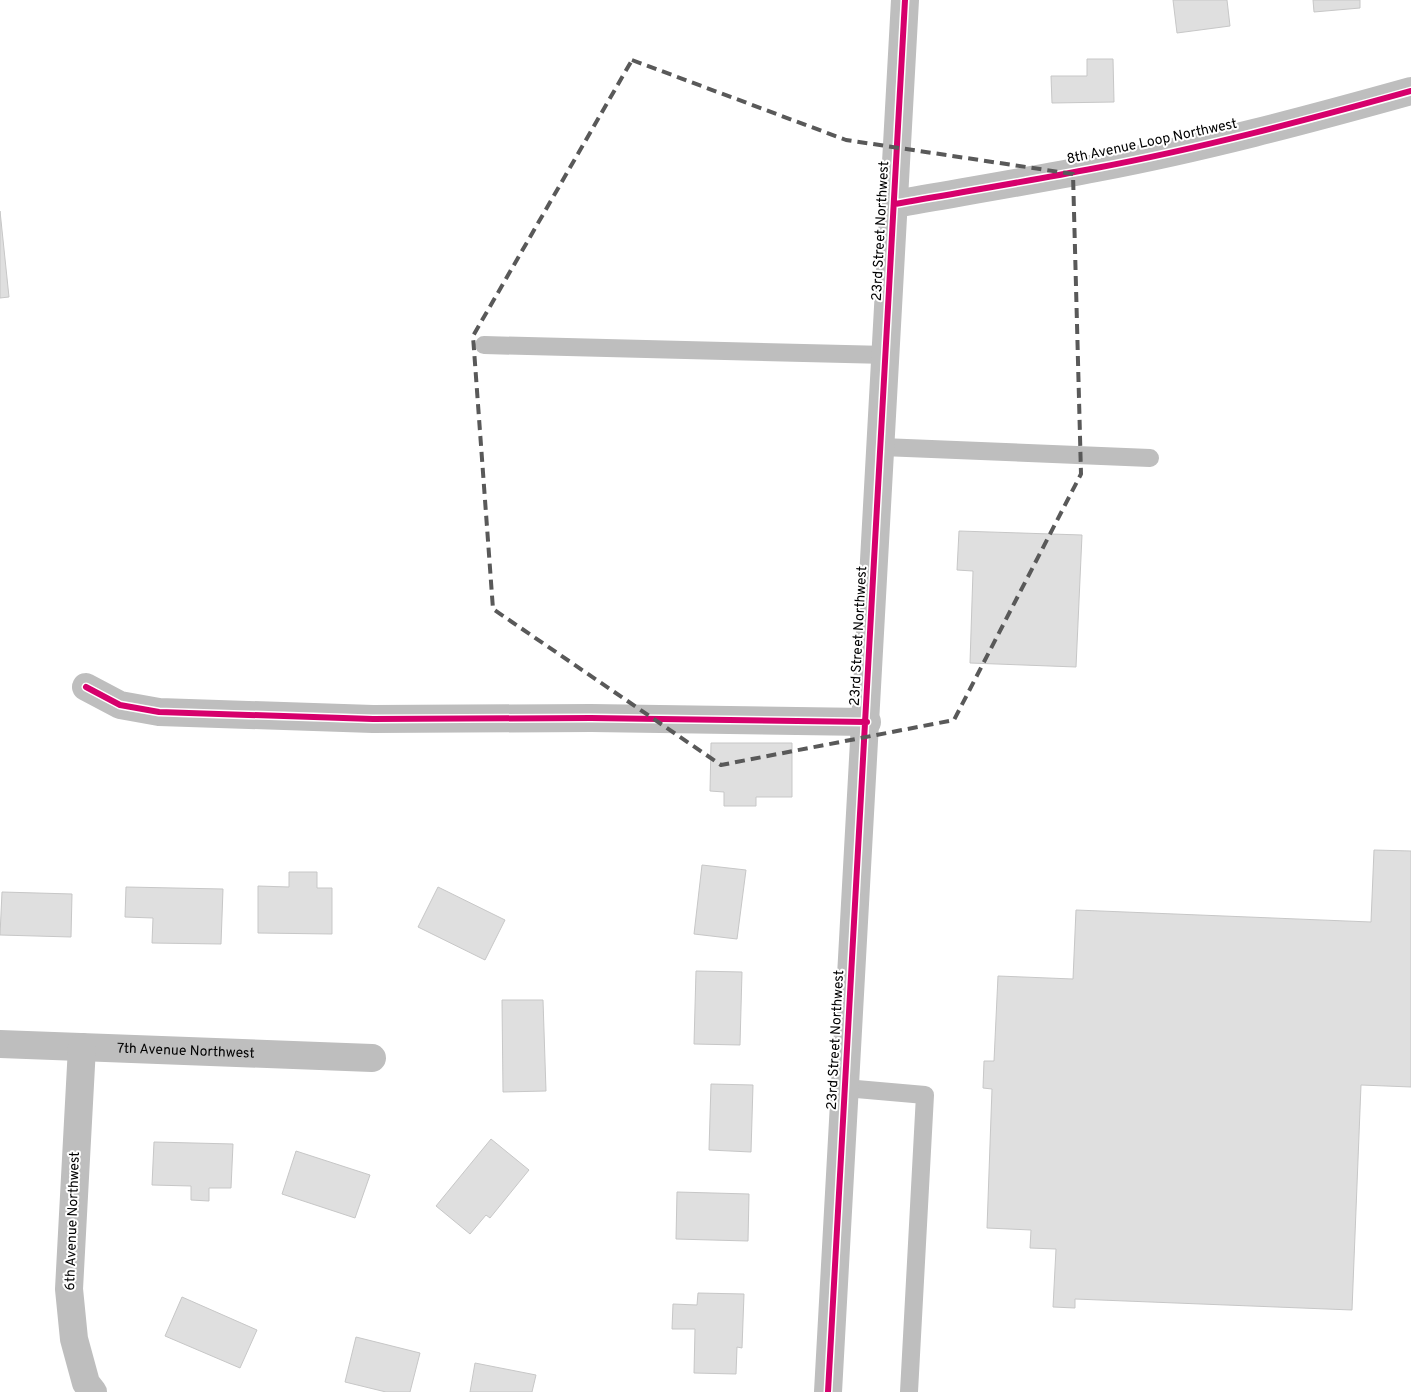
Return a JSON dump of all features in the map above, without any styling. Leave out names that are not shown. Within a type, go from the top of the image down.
[{"type":"street","name":"23rd Street Northwest","points":[[828,1392],[867,722],[905,0]]},
{"type":"street","name":"8th Avenue Loop Northwest","points":[[895,204],[1095,168],[1219,142],[1411,91]]},
{"type":"street","points":[[86,687],[120,705],[159,712],[373,719],[591,718],[867,722]]},
{"type":"street","name":"7th Avenue Northwest","points":[[0,1044],[372,1058]]},
{"type":"street","name":"6th Avenue Northwest","points":[[82,1047],[69,1288],[74,1339],[86,1383],[93,1392]]},
{"type":"lane","points":[[484,345],[887,354]]},
{"type":"lane","points":[[882,447],[1150,458]]},
{"type":"lane","points":[[845,1088],[925,1095],[909,1392]]},
{"type":"highlighted area","points":[[632,60],[846,140],[1073,174],[1081,474],[954,720],[721,765],[493,609],[473,336]]},
{"type":"building","points":[[1173,0],[1227,0],[1230,26],[1177,33]]},
{"type":"building","points":[[1313,0],[1360,0],[1360,8],[1314,12]]},
{"type":"building","points":[[1087,59],[1113,59],[1114,102],[1052,103],[1051,76],[1087,76]]},
{"type":"building","points":[[0,211],[9,297],[0,298]]},
{"type":"building","points":[[959,531],[1082,535],[1076,667],[970,663],[973,571],[957,570]]},
{"type":"building","points":[[711,743],[792,743],[792,797],[756,797],[756,806],[724,806],[724,792],[710,791]]},
{"type":"building","points":[[1374,850],[1411,851],[1411,1087],[1361,1085],[1352,1310],[1075,1299],[1075,1308],[1053,1307],[1056,1249],[1030,1248],[1031,1230],[987,1228],[992,1089],[983,1088],[984,1061],[994,1061],[998,976],[1073,979],[1076,910],[1371,922]]},
{"type":"building","points":[[702,865],[746,870],[737,939],[694,934]]},
{"type":"building","points":[[289,872],[317,872],[317,888],[332,888],[332,934],[258,933],[258,886],[289,887]]},
{"type":"building","points":[[126,887],[223,889],[221,944],[152,943],[153,918],[125,917]]},
{"type":"building","points":[[438,887],[505,920],[485,960],[418,927]]},
{"type":"building","points":[[2,892],[72,894],[71,937],[0,935]]},
{"type":"building","points":[[696,971],[742,972],[740,1045],[694,1044]]},
{"type":"building","points":[[502,1000],[543,1000],[546,1091],[503,1092]]},
{"type":"building","points":[[711,1084],[753,1085],[751,1152],[709,1150]]},
{"type":"building","points":[[491,1139],[529,1170],[490,1218],[486,1215],[470,1234],[436,1206]]},
{"type":"building","points":[[154,1142],[233,1144],[231,1188],[209,1188],[209,1201],[191,1200],[191,1186],[152,1185]]},
{"type":"building","points":[[296,1151],[370,1175],[355,1218],[282,1194]]},
{"type":"building","points":[[677,1192],[749,1194],[748,1241],[676,1239]]},
{"type":"building","points":[[698,1293],[744,1294],[742,1348],[737,1347],[736,1374],[694,1373],[695,1329],[672,1329],[673,1304],[697,1305]]},
{"type":"building","points":[[182,1297],[257,1330],[240,1368],[165,1336]]},
{"type":"building","points":[[356,1337],[420,1353],[410,1392],[386,1392],[345,1382]]},
{"type":"building","points":[[475,1363],[536,1375],[532,1392],[470,1392]]},
{"type":"cycle path","points":[[828,1392],[905,0]]},
{"type":"cycle path","points":[[895,204],[1071,173],[1175,152],[1294,123],[1411,91]]},
{"type":"cycle path","points":[[86,687],[120,705],[159,712],[373,719],[591,718],[867,722]]}]
